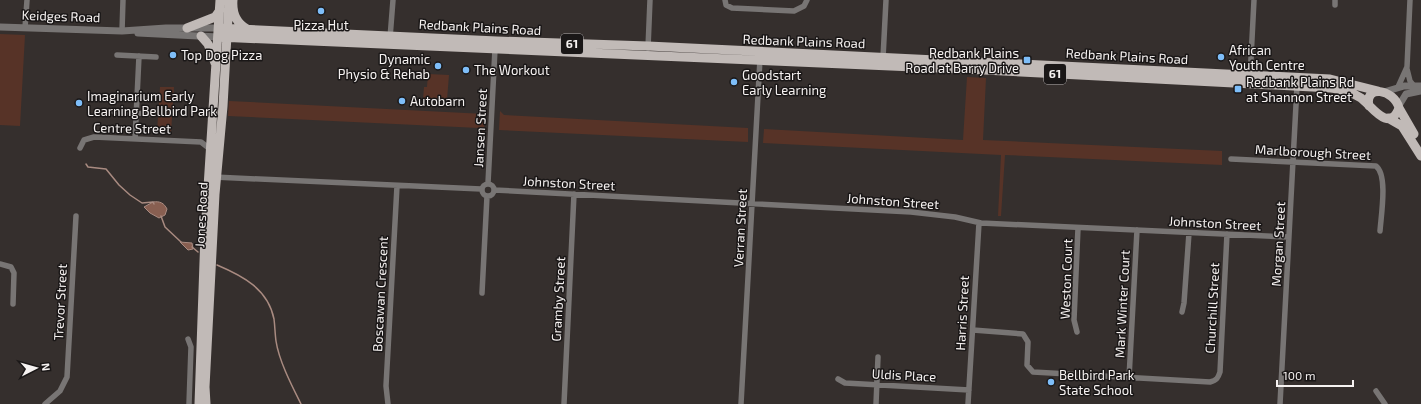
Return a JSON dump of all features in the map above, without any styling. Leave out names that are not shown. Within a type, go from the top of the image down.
[{"type":"main road","points":[[220,0],[222,32]]},
{"type":"main road","points":[[222,32],[229,0]]},
{"type":"main road","points":[[233,0],[237,21],[240,25],[248,29]]},
{"type":"main road","points":[[187,28],[215,17],[220,10]]},
{"type":"main road","name":"Redbank Plains Road","points":[[222,32],[248,29],[309,32],[390,40],[760,56],[984,70],[1250,80],[1335,80],[1380,91]]},
{"type":"main road","name":"Redbank Plains Road","points":[[222,32],[346,43],[390,40]]},
{"type":"main road","name":"Jones Road","points":[[206,404],[205,387],[212,177],[210,149],[216,66],[222,32]]},
{"type":"main road","name":"Jones Road","points":[[199,404],[212,177],[223,106],[222,32]]},
{"type":"main road","points":[[309,32],[314,37],[341,39],[346,43]]},
{"type":"main road","points":[[201,36],[208,44],[216,66]]},
{"type":"main road","name":"Redbank Plains Road","points":[[496,45],[523,47],[527,51],[647,51]]},
{"type":"main road","name":"Redbank Plains Road","points":[[760,56],[883,58],[1250,80],[1342,90],[1360,97],[1368,106]]},
{"type":"main road","points":[[1368,106],[1370,96],[1380,91]]},
{"type":"main road","name":"61","points":[[1380,91],[1395,99],[1398,107],[1421,145]]},
{"type":"main road","name":"61","points":[[1368,106],[1376,114],[1388,118],[1402,126],[1421,156]]},
{"type":"main road","points":[[1388,118],[1396,114],[1398,107]]},
{"type":"street","points":[[25,28],[27,0]]},
{"type":"street","points":[[122,31],[123,0]]},
{"type":"street","points":[[390,40],[393,0]]},
{"type":"street","points":[[647,51],[650,0]]},
{"type":"street","points":[[725,0],[726,5],[732,8],[794,11],[804,6],[807,0]]},
{"type":"street","points":[[883,58],[886,0]]},
{"type":"street","points":[[1250,80],[1254,0]]},
{"type":"street","points":[[1410,0],[1407,75],[1418,86]]},
{"type":"street","name":"Keidges Road","points":[[0,27],[122,31],[201,36],[222,32]]},
{"type":"street","name":"Keidges Road","points":[[122,31],[187,28],[222,32]]},
{"type":"street","name":"Jansen Street","points":[[488,183],[496,45]]},
{"type":"street","points":[[117,55],[156,57]]},
{"type":"street","points":[[135,139],[139,56]]},
{"type":"street","name":"Verran Street","points":[[741,404],[760,56]]},
{"type":"street","points":[[1398,87],[1407,67]]},
{"type":"street","name":"Morgan Street","points":[[1280,404],[1297,86]]},
{"type":"street","points":[[1380,91],[1398,87],[1418,86]]},
{"type":"street","points":[[1398,107],[1406,94],[1421,91]]},
{"type":"street","points":[[114,112],[156,114]]},
{"type":"street","points":[[210,149],[200,142],[211,136]]},
{"type":"street","name":"Centre Street","points":[[80,148],[84,140],[90,137],[200,142]]},
{"type":"street","name":"Marlborough Street","points":[[1231,159],[1372,165],[1378,168],[1383,178],[1380,231]]},
{"type":"street","points":[[212,177],[481,189]]},
{"type":"street","points":[[481,189],[483,185],[488,183],[492,185],[494,190],[492,195],[487,196]]},
{"type":"street","name":"Boscawan Crescent","points":[[388,404],[386,386],[397,186]]},
{"type":"street","points":[[481,189],[483,194],[487,196]]},
{"type":"street","name":"Johnston Street","points":[[494,190],[930,213],[979,223],[1289,237]]},
{"type":"street","name":"Gramby Street","points":[[564,404],[574,194]]},
{"type":"street","points":[[482,293],[487,196]]},
{"type":"street","name":"Trevor Street","points":[[45,404],[60,391],[67,377],[76,216]]},
{"type":"street","name":"Harris Street","points":[[968,404],[979,223]]},
{"type":"street","name":"Weston Court","points":[[1076,332],[1074,320],[1078,228]]},
{"type":"street","name":"Mark Winter Court","points":[[1129,378],[1137,230]]},
{"type":"street","points":[[1182,312],[1189,233]]},
{"type":"street","name":"Churchill Street","points":[[1129,378],[1215,381],[1220,372],[1227,234]]},
{"type":"street","points":[[0,264],[11,267],[14,273],[13,304]]},
{"type":"street","points":[[972,330],[1023,334],[1028,342],[1027,365],[1033,372],[1129,378]]},
{"type":"street","points":[[188,339],[191,348],[189,404]]},
{"type":"street","points":[[876,404],[878,357]]},
{"type":"street","name":"Uldis Place","points":[[838,379],[845,383],[969,390]]},
{"type":"street","points":[[1376,391],[1385,404]]},
{"type":"shaded area","points":[[0,34],[25,35],[20,126],[0,125]]},
{"type":"shaded area","points":[[428,74],[449,75],[447,100],[423,99],[424,87],[427,87]]},
{"type":"shaded area","points":[[967,77],[986,78],[983,140],[1222,151],[1222,165],[1005,155],[1001,216],[998,216],[1001,155],[763,143],[764,129],[963,140]]},
{"type":"shaded area","points":[[160,87],[174,87],[171,133],[157,132]]},
{"type":"shaded area","points":[[229,101],[485,114],[484,133],[479,128],[228,116]]},
{"type":"shaded area","points":[[500,111],[504,115],[748,128],[748,142],[499,130]]},
{"type":"shaded area","points":[[153,202],[160,202],[165,205],[167,209],[165,215],[159,218],[150,213],[144,207]]},
{"type":"shaded area","points":[[180,242],[192,243],[193,249],[188,250]]},
{"type":"waterway","points":[[86,164],[88,167],[106,169],[119,185],[130,195],[142,203],[153,202],[154,204]]},
{"type":"waterway","points":[[161,216],[165,227],[181,242]]},
{"type":"waterway","points":[[192,247],[198,252]]},
{"type":"waterway","points":[[217,265],[245,279],[266,299],[274,319],[276,341],[280,357],[301,404]]},
{"type":"place","name":"Pizza Hut","points":[[321,11]]},
{"type":"place","name":"Top Dog Pizza","points":[[173,55]]},
{"type":"place","name":"African Youth Centre","points":[[1221,57]]},
{"type":"place","name":"Redbank Plains Road at Barry Drive","points":[[1027,60]]},
{"type":"place","name":"Dynamic Physio & Rehab","points":[[438,66]]},
{"type":"place","name":"The Workout","points":[[466,70]]},
{"type":"place","name":"Goodstart Early Learning","points":[[734,82]]},
{"type":"place","name":"Redbank Plains Rd at Shannon Street","points":[[1238,89]]},
{"type":"place","name":"Autobarn","points":[[402,101]]},
{"type":"place","name":"Imaginarium Early Learning Bellbird Park","points":[[79,103]]},
{"type":"place","name":"Bellbird Park State School","points":[[1051,382]]}]
